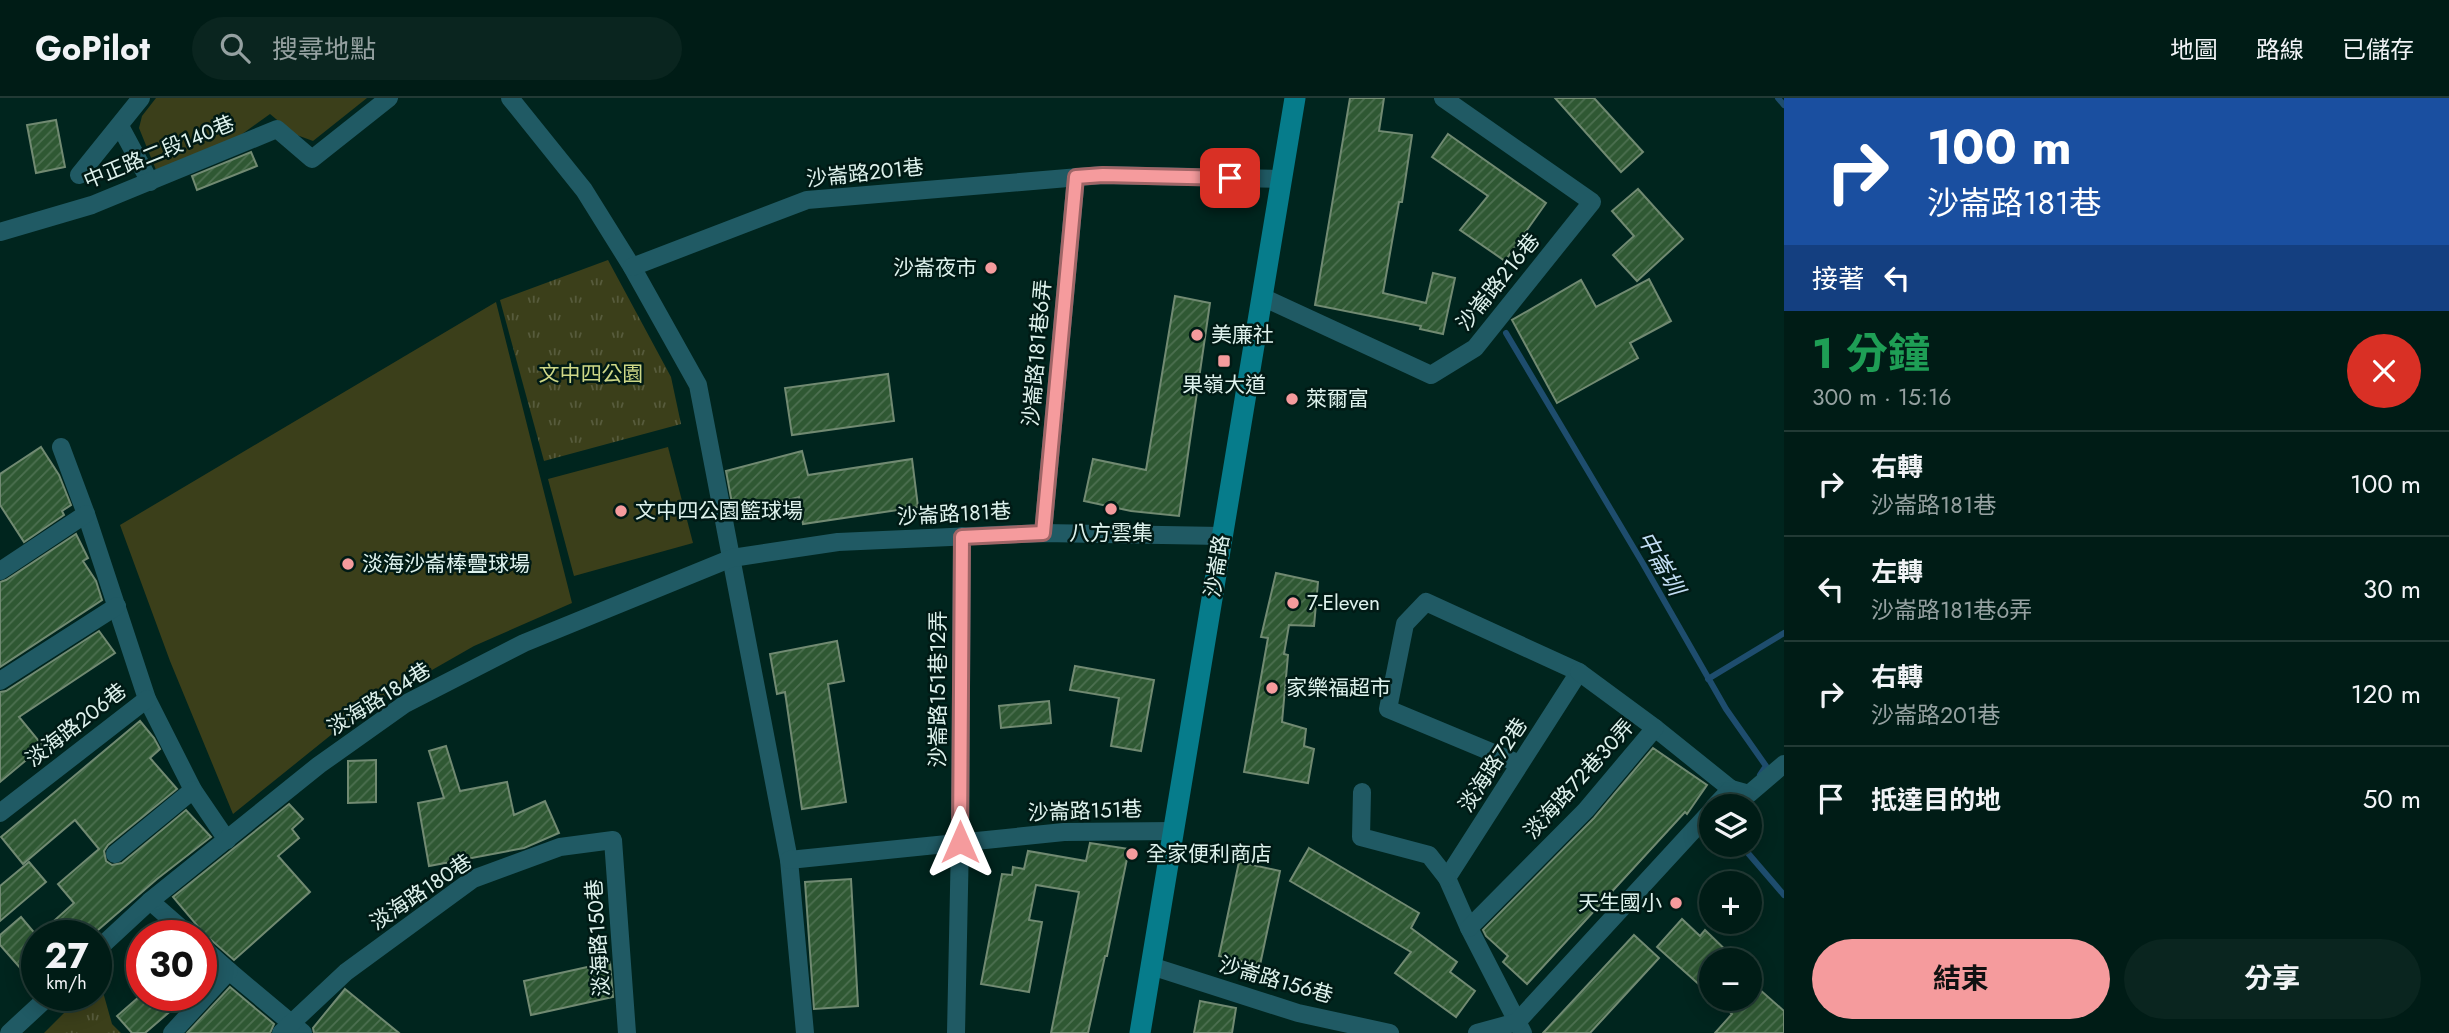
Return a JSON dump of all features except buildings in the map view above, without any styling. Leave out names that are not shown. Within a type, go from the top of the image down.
[{"type":"street","points":[[79,175],[141,98]]},
{"type":"street","name":"中正路二段140巷","points":[[0,232],[92,205],[277,129],[312,159],[389,98]]},
{"type":"street","points":[[510,98],[584,190],[632,267],[698,385],[789,860],[805,1033]]},
{"type":"street","name":"沙崙路","points":[[1140,1033],[1295,98]]},
{"type":"street","name":"沙崙路216巷","points":[[1262,297],[1430,375],[1475,348],[1592,202],[1443,98]]},
{"type":"street","points":[[120,126],[150,182]]},
{"type":"street","name":"沙崙路201巷","points":[[632,267],[807,200],[1103,175],[1282,179]]},
{"type":"street","name":"沙崙路181巷6弄","points":[[1043,533],[1076,177]]},
{"type":"street","points":[[61,447],[147,699],[193,790],[227,840]]},
{"type":"street","points":[[0,571],[86,514]]},
{"type":"street","name":"沙崙路181巷","points":[[732,558],[838,542],[1043,533],[1222,536]]},
{"type":"street","name":"沙崙路151巷12弄","points":[[956,1033],[962,537]]},
{"type":"street","name":"淡海路184巷","points":[[112,936],[150,901],[319,765],[405,704],[524,643],[732,558]]},
{"type":"street","points":[[1520,764],[1388,709],[1405,624],[1426,602],[1579,672]]},
{"type":"street","points":[[0,681],[117,606]]},
{"type":"street","name":"淡海路72巷30弄","points":[[1469,928],[1586,810],[1656,728],[1579,672]]},
{"type":"street","name":"淡海路72巷","points":[[1447,878],[1579,672]]},
{"type":"street","name":"淡海路206巷","points":[[0,813],[147,699]]},
{"type":"street","points":[[1656,728],[1731,789],[1749,794],[1784,764]]},
{"type":"street","points":[[1726,794],[1731,789]]},
{"type":"street","points":[[115,854],[193,790]]},
{"type":"street","points":[[1362,792],[1360,838],[1429,855],[1447,878],[1469,928],[1520,1027]]},
{"type":"street","points":[[1477,1033],[1520,1027],[1699,824]]},
{"type":"street","name":"沙崙路151巷","points":[[789,860],[1064,832],[1174,831]]},
{"type":"street","name":"淡海路180巷","points":[[291,1030],[346,972],[473,879],[559,847],[613,839]]},
{"type":"street","name":"淡海路150巷","points":[[613,839],[627,1033]]},
{"type":"street","points":[[150,901],[172,920]]},
{"type":"street","points":[[217,961],[291,1030]]},
{"type":"street","name":"沙崙路156巷","points":[[1151,966],[1298,1013],[1390,1033]]},
{"type":"street","points":[[172,1033],[229,971]]},
{"type":"street","points":[[9,1033],[32,1011]]},
{"type":"green space","points":[[156,98],[367,98],[313,141],[294,134],[270,114],[238,137],[156,170],[139,128],[142,116]]},
{"type":"green space","name":"文中四公園","points":[[608,260],[671,377],[681,424],[544,461],[500,300]]},
{"type":"green space","name":"淡海沙崙棒疊球場","points":[[496,302],[572,603],[474,646],[362,710],[233,814],[170,661],[120,525]]},
{"type":"green space","name":"文中四公園籃球場","points":[[668,447],[693,543],[574,576],[548,479]]},
{"type":"green space","points":[[66,1011],[108,1011],[112,1024],[121,1033],[44,1033]]},
{"type":"waterway","name":"中崙圳","points":[[1778,98],[1784,105]]},
{"type":"waterway","name":"中崙圳","points":[[1506,333],[1726,709],[1766,766],[1760,775]]},
{"type":"waterway","points":[[1708,679],[1784,633]]},
{"type":"waterway","name":"中崙圳","points":[[1751,857],[1784,895]]},
{"type":"place","name":"沙崙夜市","points":[[991,268]]},
{"type":"place","name":"美廉社","points":[[1197,335]]},
{"type":"place","name":"果嶺大道","points":[[1224,361]]},
{"type":"place","name":"萊爾富","points":[[1292,399]]},
{"type":"place","name":"八方雲集","points":[[1111,509]]},
{"type":"place","name":"文中四公園籃球場","points":[[621,511]]},
{"type":"place","name":"淡海沙崙棒疊球場","points":[[348,564]]},
{"type":"place","name":"7-Eleven","points":[[1293,603]]},
{"type":"place","name":"家樂福超市","points":[[1272,688]]},
{"type":"place","name":"全家便利商店","points":[[1132,854]]},
{"type":"place","name":"天生國小","points":[[1676,903]]},
{"type":"route","points":[[960,842],[962,537],[1043,533],[1076,177],[1103,175],[1230,178]]}]
